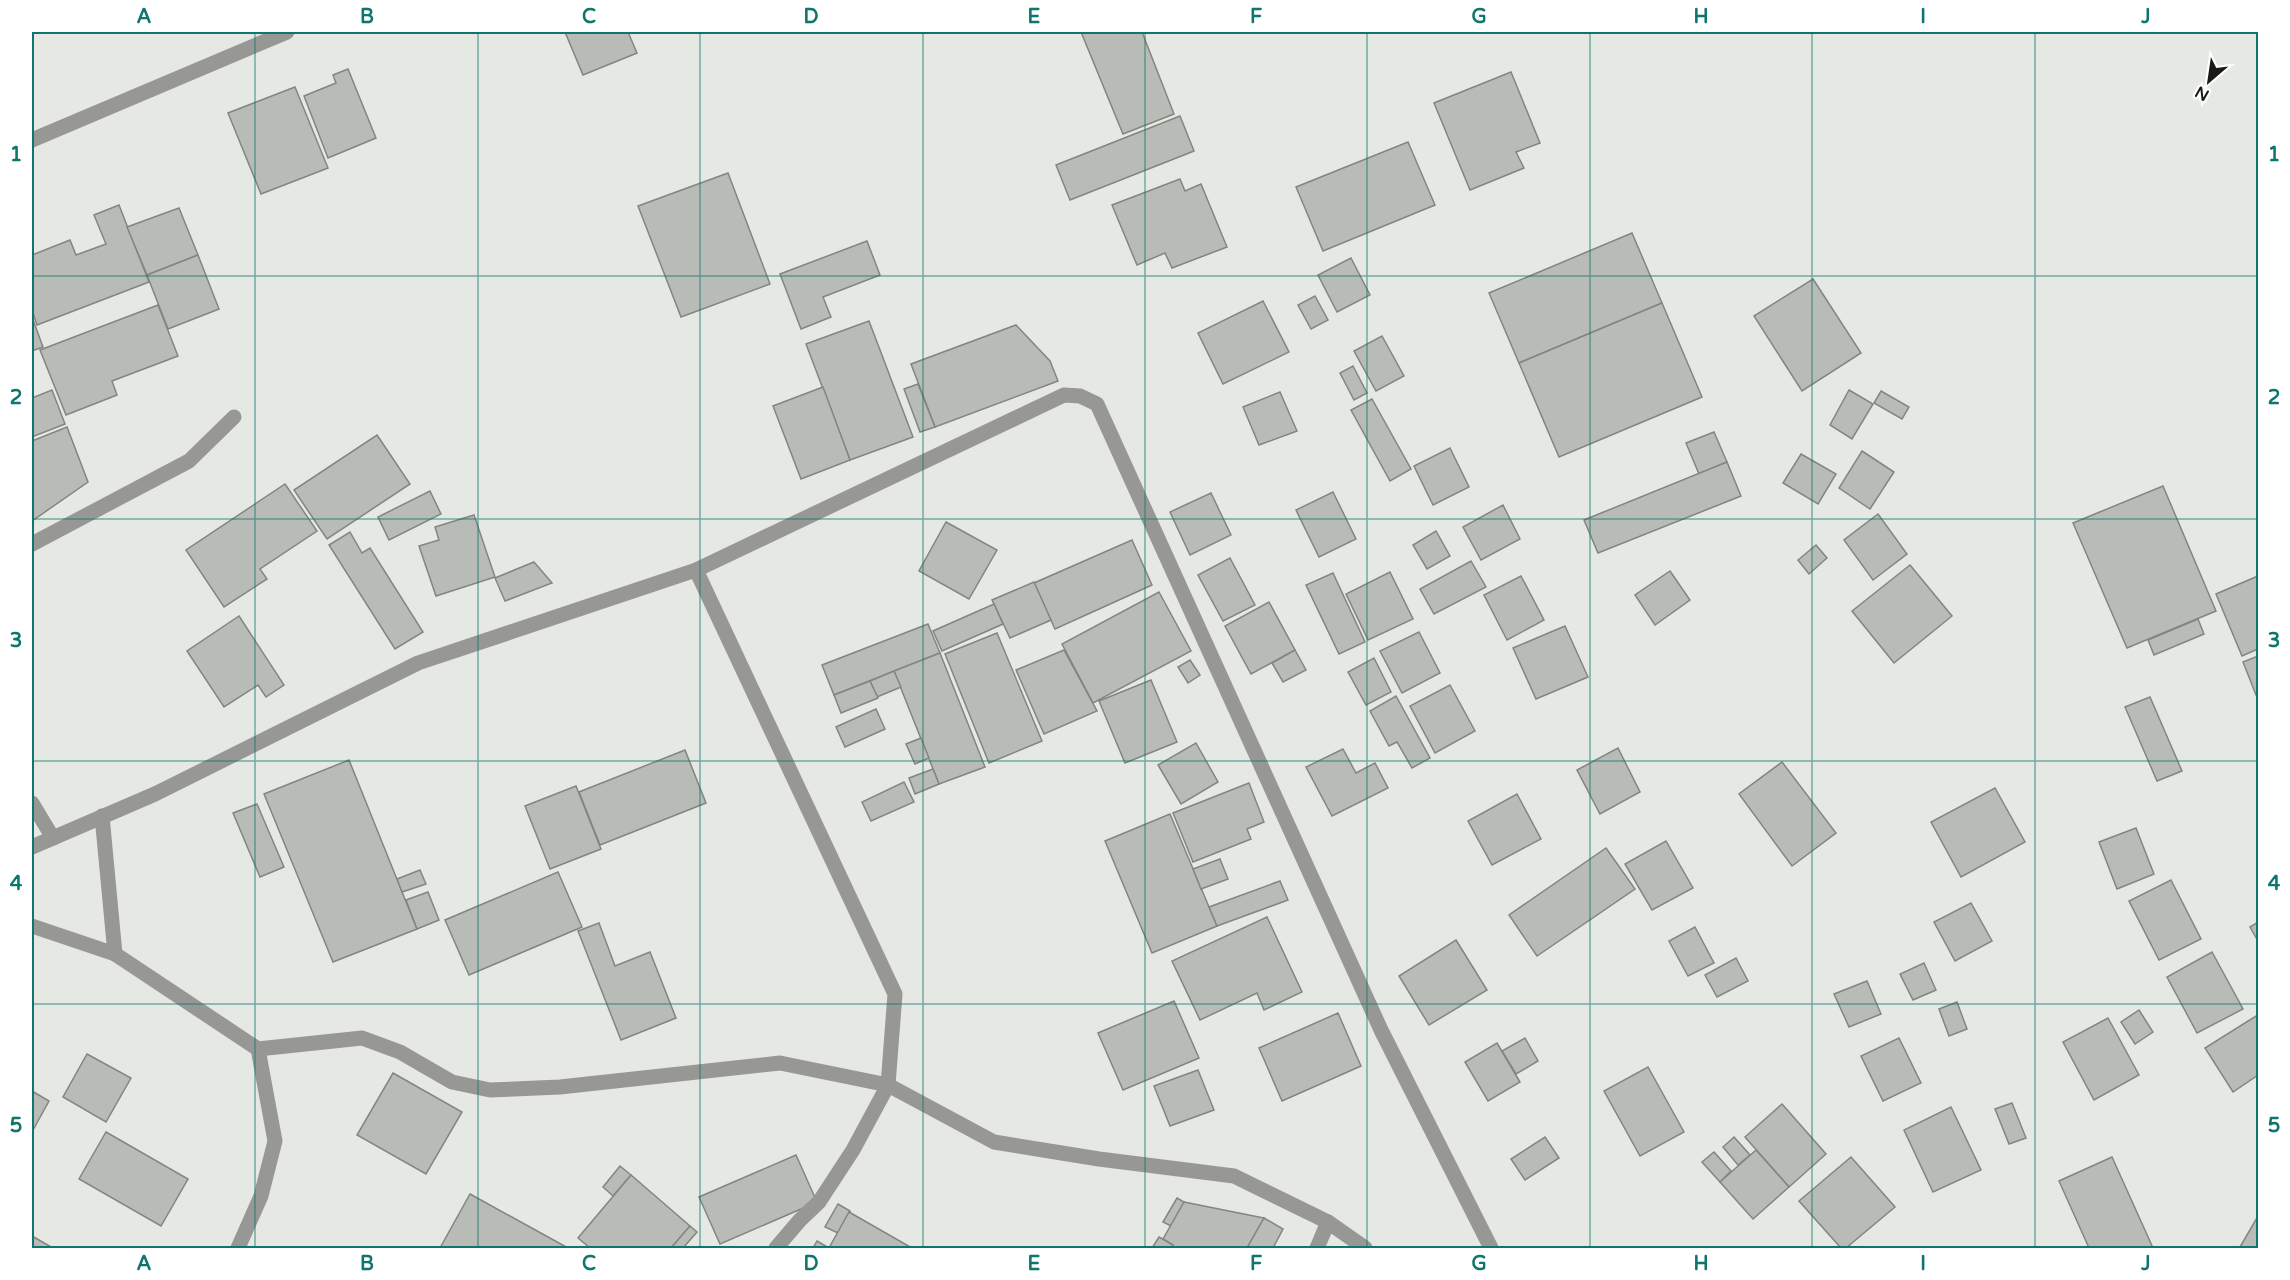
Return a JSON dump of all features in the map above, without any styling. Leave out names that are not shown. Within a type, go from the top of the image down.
[{"type":"street","points":[[32,140],[287,32]]},
{"type":"street","points":[[32,847],[155,794],[418,663],[696,570],[1064,395],[1080,396],[1097,404],[1381,1030],[1491,1248]]},
{"type":"street","points":[[32,544],[189,461],[234,417]]},
{"type":"street","points":[[696,570],[896,994],[888,1085],[853,1150],[819,1202],[776,1248]]},
{"type":"street","points":[[32,803],[52,838]]},
{"type":"street","points":[[102,816],[116,954]]},
{"type":"street","points":[[32,926],[116,954],[258,1049],[362,1038],[400,1052],[452,1082],[490,1090],[560,1087],[780,1063],[888,1085],[994,1142],[1099,1159],[1234,1176],[1328,1222],[1365,1248]]},
{"type":"street","points":[[238,1248],[261,1196],[275,1141],[258,1049]]},
{"type":"street","points":[[1317,1248],[1328,1222]]},
{"type":"building","points":[[565,32],[628,32],[637,53],[583,75]]},
{"type":"building","points":[[1081,32],[1142,32],[1174,114],[1123,134]]},
{"type":"building","points":[[348,69],[376,138],[328,158],[304,96],[336,83],[333,75]]},
{"type":"building","points":[[1511,72],[1540,143],[1516,152],[1524,168],[1470,190],[1434,103]]},
{"type":"building","points":[[295,87],[328,168],[261,194],[228,113]]},
{"type":"building","points":[[1180,116],[1194,151],[1070,200],[1056,165]]},
{"type":"building","points":[[1408,142],[1435,205],[1323,251],[1296,187]]},
{"type":"building","points":[[728,173],[770,284],[681,317],[638,206]]},
{"type":"building","points":[[1180,179],[1185,191],[1201,184],[1227,247],[1172,268],[1165,253],[1137,265],[1112,205]]},
{"type":"building","points":[[119,205],[149,282],[37,325],[32,310],[32,255],[70,240],[76,255],[106,244],[94,215]]},
{"type":"building","points":[[179,208],[198,255],[147,275],[127,227]]},
{"type":"building","points":[[1632,233],[1662,303],[1519,363],[1489,293]]},
{"type":"building","points":[[867,241],[880,275],[823,297],[831,317],[801,329],[780,274]]},
{"type":"building","points":[[198,255],[219,309],[168,329],[147,275]]},
{"type":"building","points":[[1351,258],[1370,295],[1337,312],[1318,275]]},
{"type":"building","points":[[1813,279],[1861,353],[1802,391],[1754,316]]},
{"type":"building","points":[[1315,296],[1328,320],[1311,329],[1298,305]]},
{"type":"building","points":[[1263,301],[1289,352],[1223,384],[1198,333]]},
{"type":"building","points":[[1662,303],[1702,397],[1559,457],[1519,363]]},
{"type":"building","points":[[158,305],[178,356],[112,381],[117,395],[66,415],[40,350]]},
{"type":"building","points":[[32,317],[43,347],[32,351]]},
{"type":"building","points":[[869,321],[913,437],[850,460],[806,344]]},
{"type":"building","points":[[1016,325],[1050,361],[1058,381],[935,427],[911,364]]},
{"type":"building","points":[[1382,336],[1404,376],[1376,391],[1354,351]]},
{"type":"building","points":[[1353,366],[1367,393],[1354,400],[1340,373]]},
{"type":"building","points":[[918,384],[935,427],[920,432],[904,389]]},
{"type":"building","points":[[823,387],[850,460],[801,479],[773,406]]},
{"type":"building","points":[[52,390],[65,424],[32,437],[32,398]]},
{"type":"building","points":[[1849,390],[1873,404],[1852,439],[1830,425]]},
{"type":"building","points":[[1881,391],[1909,407],[1902,419],[1874,403]]},
{"type":"building","points":[[1280,392],[1297,431],[1259,445],[1243,407]]},
{"type":"building","points":[[1372,399],[1411,469],[1390,481],[1351,410]]},
{"type":"building","points":[[67,427],[88,482],[32,521],[32,441]]},
{"type":"building","points":[[1714,432],[1727,462],[1699,474],[1686,443]]},
{"type":"building","points":[[377,435],[410,484],[327,539],[294,490]]},
{"type":"building","points":[[1450,448],[1469,487],[1433,505],[1414,466]]},
{"type":"building","points":[[1862,451],[1894,472],[1870,509],[1839,488]]},
{"type":"building","points":[[1801,454],[1836,474],[1818,504],[1783,483]]},
{"type":"building","points":[[1727,462],[1741,496],[1598,553],[1584,520]]},
{"type":"building","points":[[285,484],[317,531],[260,569],[267,579],[224,607],[186,550]]},
{"type":"building","points":[[2163,486],[2216,611],[2127,648],[2073,523]]},
{"type":"building","points":[[430,491],[441,514],[389,540],[378,517]]},
{"type":"building","points":[[1333,492],[1356,539],[1319,557],[1296,510]]},
{"type":"building","points":[[1211,493],[1231,535],[1190,555],[1170,512]]},
{"type":"building","points":[[1503,505],[1520,539],[1481,560],[1463,527]]},
{"type":"building","points":[[1878,514],[1907,554],[1873,580],[1844,540]]},
{"type":"building","points":[[474,515],[495,577],[436,596],[419,546],[439,540],[435,527]]},
{"type":"building","points":[[946,522],[997,550],[969,599],[919,571]]},
{"type":"building","points":[[1436,531],[1450,556],[1427,569],[1413,545]]},
{"type":"building","points":[[350,532],[362,553],[370,548],[423,632],[395,649],[329,545]]},
{"type":"building","points":[[1132,540],[1152,585],[1055,629],[1034,583]]},
{"type":"building","points":[[1816,545],[1827,558],[1809,574],[1798,560]]},
{"type":"building","points":[[1230,558],[1255,605],[1223,621],[1198,575]]},
{"type":"building","points":[[1471,561],[1486,587],[1434,614],[1420,589]]},
{"type":"building","points":[[534,562],[552,583],[505,601],[495,578]]},
{"type":"building","points":[[1910,565],[1952,616],[1894,663],[1852,611]]},
{"type":"building","points":[[1670,571],[1690,600],[1655,625],[1635,595]]},
{"type":"building","points":[[1390,572],[1413,619],[1368,640],[1346,594]]},
{"type":"building","points":[[1333,573],[1365,642],[1339,654],[1306,585]]},
{"type":"building","points":[[1521,576],[1544,620],[1507,640],[1484,595]]},
{"type":"building","points":[[2258,576],[2258,649],[2242,656],[2216,594]]},
{"type":"building","points":[[1034,582],[1051,620],[1010,638],[992,600]]},
{"type":"building","points":[[1159,592],[1191,651],[1093,703],[1062,644]]},
{"type":"building","points":[[1269,602],[1295,650],[1251,674],[1225,626]]},
{"type":"building","points":[[994,604],[1003,624],[942,651],[933,631]]},
{"type":"building","points":[[239,616],[284,685],[266,697],[258,685],[224,707],[187,651]]},
{"type":"building","points":[[2198,619],[2204,634],[2154,655],[2148,640]]},
{"type":"building","points":[[928,624],[940,653],[834,695],[822,665]]},
{"type":"building","points":[[1565,626],[1588,677],[1536,699],[1513,648]]},
{"type":"building","points":[[1419,632],[1440,673],[1402,693],[1380,651]]},
{"type":"building","points":[[997,633],[1042,741],[989,763],[945,654]]},
{"type":"building","points":[[1064,650],[1097,711],[1044,734],[1016,670]]},
{"type":"building","points":[[1295,650],[1306,670],[1283,682],[1272,663]]},
{"type":"building","points":[[940,653],[985,767],[939,784],[894,671]]},
{"type":"building","points":[[2258,656],[2258,700],[2243,662]]},
{"type":"building","points":[[1374,658],[1391,692],[1366,705],[1348,672]]},
{"type":"building","points":[[1190,660],[1200,675],[1188,683],[1178,667]]},
{"type":"building","points":[[894,671],[901,687],[877,697],[870,681]]},
{"type":"building","points":[[1151,680],[1177,742],[1125,763],[1099,701]]},
{"type":"building","points":[[870,681],[878,698],[841,713],[834,695]]},
{"type":"building","points":[[1450,685],[1475,731],[1435,753],[1410,706]]},
{"type":"building","points":[[1396,696],[1430,758],[1412,768],[1397,742],[1389,746],[1370,711]]},
{"type":"building","points":[[2150,697],[2182,771],[2157,781],[2125,707]]},
{"type":"building","points":[[876,709],[885,729],[845,747],[836,727]]},
{"type":"building","points":[[921,738],[929,758],[915,764],[906,744]]},
{"type":"building","points":[[1196,743],[1218,782],[1181,804],[1158,765]]},
{"type":"building","points":[[1618,748],[1640,792],[1600,814],[1577,770]]},
{"type":"building","points":[[1343,749],[1356,773],[1375,763],[1388,788],[1332,816],[1306,767]]},
{"type":"building","points":[[685,750],[706,803],[600,845],[579,792]]},
{"type":"building","points":[[349,760],[417,929],[333,962],[264,794]]},
{"type":"building","points":[[1782,762],[1836,833],[1792,866],[1739,794]]},
{"type":"building","points":[[933,769],[939,784],[915,794],[909,778]]},
{"type":"building","points":[[904,782],[914,802],[871,821],[862,802]]},
{"type":"building","points":[[1249,783],[1264,822],[1247,829],[1251,839],[1193,862],[1173,813]]},
{"type":"building","points":[[576,786],[601,849],[550,869],[525,806]]},
{"type":"building","points":[[1995,788],[2025,842],[1961,877],[1931,822]]},
{"type":"building","points":[[1517,794],[1541,839],[1492,865],[1468,821]]},
{"type":"building","points":[[257,804],[284,867],[260,877],[233,813]]},
{"type":"building","points":[[1170,814],[1217,926],[1152,953],[1105,841]]},
{"type":"building","points":[[2136,828],[2154,874],[2117,889],[2099,842]]},
{"type":"building","points":[[1666,841],[1693,888],[1652,910],[1625,864]]},
{"type":"building","points":[[1606,848],[1635,889],[1537,956],[1509,915]]},
{"type":"building","points":[[1220,859],[1228,879],[1201,889],[1193,869]]},
{"type":"building","points":[[420,870],[426,884],[402,892],[397,879]]},
{"type":"building","points":[[558,872],[582,927],[469,975],[445,920]]},
{"type":"building","points":[[2171,880],[2201,939],[2159,960],[2129,901]]},
{"type":"building","points":[[1280,881],[1288,900],[1217,926],[1209,907]]},
{"type":"building","points":[[428,892],[439,920],[417,929],[406,900]]},
{"type":"building","points":[[1971,903],[1992,941],[1955,961],[1934,922]]},
{"type":"building","points":[[1267,917],[1302,992],[1264,1010],[1257,993],[1200,1020],[1172,961]]},
{"type":"building","points":[[2258,922],[2258,941],[2250,927]]},
{"type":"building","points":[[599,923],[615,966],[650,952],[676,1018],[621,1040],[578,931]]},
{"type":"building","points":[[1695,927],[1714,963],[1688,976],[1669,941]]},
{"type":"building","points":[[1456,940],[1487,990],[1429,1025],[1399,976]]},
{"type":"building","points":[[2212,952],[2243,1009],[2197,1033],[2167,977]]},
{"type":"building","points":[[1736,958],[1748,981],[1717,997],[1705,975]]},
{"type":"building","points":[[1924,963],[1936,990],[1913,1000],[1900,974]]},
{"type":"building","points":[[1867,981],[1881,1014],[1849,1027],[1834,994]]},
{"type":"building","points":[[1174,1001],[1199,1058],[1123,1090],[1098,1033]]},
{"type":"building","points":[[1957,1002],[1967,1029],[1949,1036],[1939,1009]]},
{"type":"building","points":[[2139,1010],[2153,1032],[2135,1044],[2121,1022]]},
{"type":"building","points":[[1338,1013],[1361,1066],[1282,1101],[1259,1048]]},
{"type":"building","points":[[2256,1016],[2258,1020],[2258,1075],[2233,1092],[2205,1048]]},
{"type":"building","points":[[2108,1018],[2139,1075],[2094,1100],[2063,1042]]},
{"type":"building","points":[[1525,1038],[1538,1061],[1516,1074],[1502,1051]]},
{"type":"building","points":[[1899,1038],[1921,1083],[1883,1101],[1861,1056]]},
{"type":"building","points":[[1497,1043],[1520,1082],[1488,1101],[1465,1062]]},
{"type":"building","points":[[87,1054],[131,1078],[106,1122],[63,1097]]},
{"type":"building","points":[[1648,1067],[1684,1132],[1640,1156],[1604,1091]]},
{"type":"building","points":[[1198,1070],[1214,1110],[1170,1126],[1154,1086]]},
{"type":"building","points":[[393,1073],[462,1112],[426,1174],[357,1135]]},
{"type":"building","points":[[32,1091],[49,1101],[32,1132]]},
{"type":"building","points":[[2012,1103],[2026,1138],[2009,1144],[1995,1109]]},
{"type":"building","points":[[1782,1104],[1826,1154],[1789,1187],[1745,1137]]},
{"type":"building","points":[[1951,1107],[1981,1170],[1933,1192],[1904,1130]]},
{"type":"building","points":[[106,1132],[188,1179],[161,1226],[79,1179]]},
{"type":"building","points":[[1545,1137],[1559,1158],[1525,1180],[1511,1159]]},
{"type":"building","points":[[1734,1137],[1750,1155],[1738,1165],[1723,1147]]},
{"type":"building","points":[[1756,1150],[1789,1187],[1753,1219],[1720,1182]]},
{"type":"building","points":[[1714,1152],[1731,1171],[1720,1182],[1702,1162]]},
{"type":"building","points":[[796,1155],[817,1202],[720,1244],[699,1197]]},
{"type":"building","points":[[1851,1157],[1895,1207],[1846,1248],[1841,1248],[1799,1201]]},
{"type":"building","points":[[2112,1157],[2153,1248],[2089,1248],[2059,1181]]},
{"type":"building","points":[[620,1166],[631,1175],[613,1196],[603,1187]]},
{"type":"building","points":[[631,1175],[690,1226],[671,1248],[590,1248],[578,1238]]},
{"type":"building","points":[[470,1194],[568,1248],[440,1248]]},
{"type":"building","points":[[1177,1198],[1184,1202],[1171,1226],[1163,1222]]},
{"type":"building","points":[[1184,1202],[1264,1218],[1247,1248],[1171,1248],[1173,1245],[1163,1239]]},
{"type":"building","points":[[838,1204],[850,1211],[838,1233],[825,1227]]},
{"type":"building","points":[[849,1212],[912,1248],[829,1248]]},
{"type":"building","points":[[2258,1216],[2258,1248],[2240,1247]]},
{"type":"building","points":[[1264,1218],[1283,1229],[1273,1248],[1247,1248]]},
{"type":"building","points":[[690,1226],[697,1232],[683,1248],[671,1248]]},
{"type":"building","points":[[32,1236],[53,1248],[32,1248]]},
{"type":"building","points":[[1159,1237],[1173,1245],[1171,1248],[1152,1248]]},
{"type":"building","points":[[817,1241],[829,1248],[813,1248]]}]
